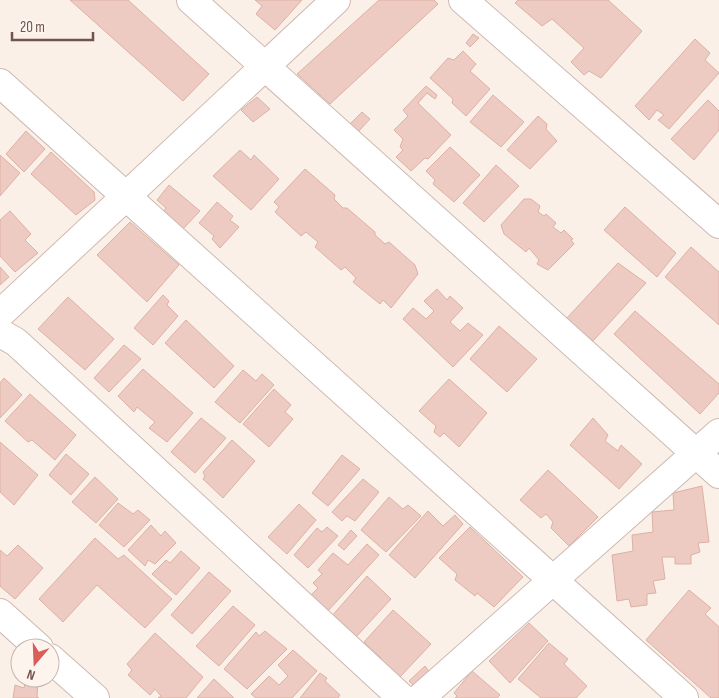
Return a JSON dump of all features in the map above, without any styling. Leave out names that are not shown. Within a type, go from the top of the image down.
[{"type":"street","points":[[191,0],[719,474]]},
{"type":"street","points":[[0,314],[264,65],[336,0]]},
{"type":"street","points":[[463,0],[719,224]]},
{"type":"street","points":[[0,83],[127,194],[552,582],[684,698]]},
{"type":"street","points":[[0,333],[16,342],[402,698]]},
{"type":"street","points":[[420,698],[719,433]]},
{"type":"street","points":[[0,613],[28,638]]},
{"type":"street","points":[[60,667],[95,698]]},
{"type":"building","points":[[70,0],[128,0],[209,74],[183,101]]},
{"type":"building","points":[[255,0],[302,0],[275,30],[256,14],[262,6]]},
{"type":"building","points":[[379,0],[434,0],[438,4],[330,104],[297,74]]},
{"type":"building","points":[[518,0],[608,0],[642,31],[601,78],[589,71],[584,75],[571,62],[584,48],[552,19],[542,26],[515,3]]},
{"type":"building","points":[[473,34],[479,38],[470,47],[466,43]]},
{"type":"building","points":[[695,39],[710,53],[705,60],[719,73],[669,129],[658,120],[664,115],[657,110],[649,120],[635,106]]},
{"type":"building","points":[[463,51],[476,64],[470,71],[490,89],[466,116],[452,103],[453,99],[430,78],[448,58],[454,60]]},
{"type":"building","points":[[426,86],[437,95],[435,99],[427,93],[418,103],[451,135],[428,159],[425,158],[411,171],[396,157],[403,150],[400,147],[403,139],[394,130],[408,116],[403,110]]},
{"type":"building","points":[[493,95],[524,122],[501,147],[470,122]]},
{"type":"building","points":[[257,97],[270,109],[253,122],[241,110]]},
{"type":"building","points":[[708,100],[719,111],[719,130],[694,160],[671,139]]},
{"type":"building","points":[[362,112],[370,119],[358,132],[349,125]]},
{"type":"building","points":[[538,116],[547,124],[546,129],[557,141],[530,169],[507,150]]},
{"type":"building","points":[[26,131],[45,149],[24,172],[6,154]]},
{"type":"building","points":[[450,147],[480,175],[454,202],[433,184],[435,180],[426,171]]},
{"type":"building","points":[[240,150],[251,160],[254,155],[279,179],[251,210],[213,176]]},
{"type":"building","points":[[51,152],[94,192],[95,200],[76,215],[31,174]]},
{"type":"building","points":[[0,155],[20,173],[0,196]]},
{"type":"building","points":[[496,165],[519,186],[484,222],[463,203]]},
{"type":"building","points":[[305,169],[335,195],[334,199],[343,208],[347,208],[375,232],[375,235],[385,244],[389,242],[415,265],[418,274],[391,308],[383,300],[380,304],[353,282],[356,278],[345,267],[341,270],[315,247],[318,242],[306,232],[301,236],[275,212],[279,207],[274,202]]},
{"type":"building","points":[[169,185],[200,211],[182,230],[162,213],[166,208],[157,200]]},
{"type":"building","points":[[524,199],[531,199],[540,206],[538,212],[544,216],[546,214],[556,223],[553,227],[561,233],[564,230],[573,239],[571,240],[574,244],[548,270],[537,264],[539,260],[529,248],[526,252],[504,234],[501,225]]},
{"type":"building","points":[[217,202],[233,216],[230,220],[239,227],[220,248],[212,239],[214,236],[199,223]]},
{"type":"building","points":[[625,207],[676,253],[657,277],[604,230]]},
{"type":"building","points":[[10,211],[31,234],[25,240],[38,253],[15,272],[0,256],[0,220]]},
{"type":"building","points":[[130,222],[179,265],[147,302],[97,255]]},
{"type":"building","points":[[691,247],[719,272],[719,325],[665,277]]},
{"type":"building","points":[[618,263],[646,283],[593,341],[566,319]]},
{"type":"building","points":[[0,267],[9,277],[0,285]]},
{"type":"building","points":[[437,289],[447,300],[450,296],[463,308],[450,322],[460,331],[468,323],[483,335],[453,367],[403,319],[413,308],[426,319],[434,311],[424,301]]},
{"type":"building","points":[[163,295],[169,301],[167,305],[178,316],[153,345],[134,328]]},
{"type":"building","points":[[68,297],[114,339],[85,370],[38,329]]},
{"type":"building","points":[[635,311],[719,384],[719,393],[700,414],[614,334]]},
{"type":"building","points":[[186,320],[234,366],[214,388],[165,343]]},
{"type":"building","points":[[499,326],[537,359],[507,392],[470,359]]},
{"type":"building","points":[[124,345],[141,359],[109,392],[94,378]]},
{"type":"building","points":[[143,369],[193,413],[167,442],[149,428],[155,422],[137,407],[134,412],[118,396]]},
{"type":"building","points":[[243,370],[256,381],[262,374],[274,385],[240,423],[215,402]]},
{"type":"building","points":[[4,378],[22,395],[0,418],[0,383]]},
{"type":"building","points":[[449,379],[487,413],[459,447],[444,433],[440,437],[434,432],[436,426],[419,411]]},
{"type":"building","points":[[274,389],[291,405],[285,412],[293,419],[269,447],[243,424]]},
{"type":"building","points":[[30,394],[76,435],[55,460],[32,440],[28,442],[5,421]]},
{"type":"building","points":[[201,418],[226,438],[195,473],[171,452]]},
{"type":"building","points":[[593,418],[608,435],[605,441],[618,451],[621,445],[642,464],[619,489],[570,445]]},
{"type":"building","points":[[232,440],[255,461],[223,498],[203,479],[205,476],[203,472]]},
{"type":"building","points":[[0,442],[38,475],[14,505],[0,492]]},
{"type":"building","points":[[66,454],[89,474],[71,495],[49,475]]},
{"type":"building","points":[[342,455],[360,469],[328,506],[312,493]]},
{"type":"building","points":[[548,470],[598,517],[569,546],[551,528],[553,522],[546,514],[541,518],[520,500]]},
{"type":"building","points":[[95,477],[118,499],[96,523],[72,502]]},
{"type":"building","points":[[363,479],[379,492],[355,521],[347,516],[342,521],[332,512]]},
{"type":"building","points":[[702,486],[709,542],[698,543],[700,552],[691,555],[691,564],[675,564],[675,557],[662,557],[665,579],[653,581],[656,593],[647,594],[647,605],[631,607],[629,599],[617,601],[612,555],[633,551],[632,535],[653,532],[652,512],[674,510],[673,493]]},
{"type":"building","points":[[389,497],[403,509],[408,505],[421,516],[386,552],[361,530]]},
{"type":"building","points":[[118,503],[133,514],[138,510],[150,520],[124,547],[99,525]]},
{"type":"building","points":[[299,504],[316,520],[287,554],[268,537]]},
{"type":"building","points":[[428,511],[443,526],[455,515],[463,524],[415,578],[389,555]]},
{"type":"building","points":[[151,525],[161,536],[165,531],[176,543],[155,564],[148,560],[145,566],[128,550]]},
{"type":"building","points":[[327,527],[338,536],[308,568],[294,555],[317,528],[322,532]]},
{"type":"building","points":[[470,527],[523,577],[494,607],[477,593],[475,596],[455,580],[457,574],[439,558]]},
{"type":"building","points":[[351,530],[357,536],[344,550],[338,545]]},
{"type":"building","points":[[95,538],[118,559],[124,555],[172,599],[145,628],[97,585],[63,622],[39,599]]},
{"type":"building","points":[[367,544],[379,555],[326,613],[308,598],[318,588],[313,583],[322,574],[318,570],[333,553],[348,565]]},
{"type":"building","points":[[18,545],[43,568],[15,599],[0,586],[0,550],[7,556]]},
{"type":"building","points":[[181,551],[200,568],[176,595],[152,574],[166,560],[170,563]]},
{"type":"building","points":[[209,572],[231,591],[192,634],[171,615]]},
{"type":"building","points":[[367,576],[391,599],[356,637],[331,617]]},
{"type":"building","points":[[689,590],[711,608],[705,614],[719,627],[719,698],[711,698],[646,640]]},
{"type":"building","points":[[233,606],[255,625],[219,666],[196,646]]},
{"type":"building","points":[[393,610],[431,644],[399,678],[380,663],[381,658],[364,642]]},
{"type":"building","points":[[529,623],[548,641],[510,683],[489,661]]},
{"type":"building","points":[[265,631],[287,649],[247,689],[224,669],[256,632],[259,636]]},
{"type":"building","points":[[155,633],[203,677],[186,698],[158,698],[161,696],[155,689],[150,695],[128,675],[132,670],[127,664]]},
{"type":"building","points":[[549,643],[568,659],[564,664],[587,686],[576,698],[541,698],[518,679]]},
{"type":"building","points":[[293,650],[317,671],[292,698],[256,698],[251,694],[269,676],[279,685],[288,676],[278,665]]},
{"type":"building","points":[[425,666],[430,673],[415,687],[409,681]]},
{"type":"building","points":[[472,671],[500,695],[497,698],[455,698],[457,696],[454,693]]},
{"type":"building","points":[[320,673],[327,678],[325,681],[340,695],[338,698],[300,698]]},
{"type":"building","points":[[214,679],[234,698],[197,698]]},
{"type":"building","points":[[15,688],[37,688],[37,697],[39,698],[13,698]]}]
